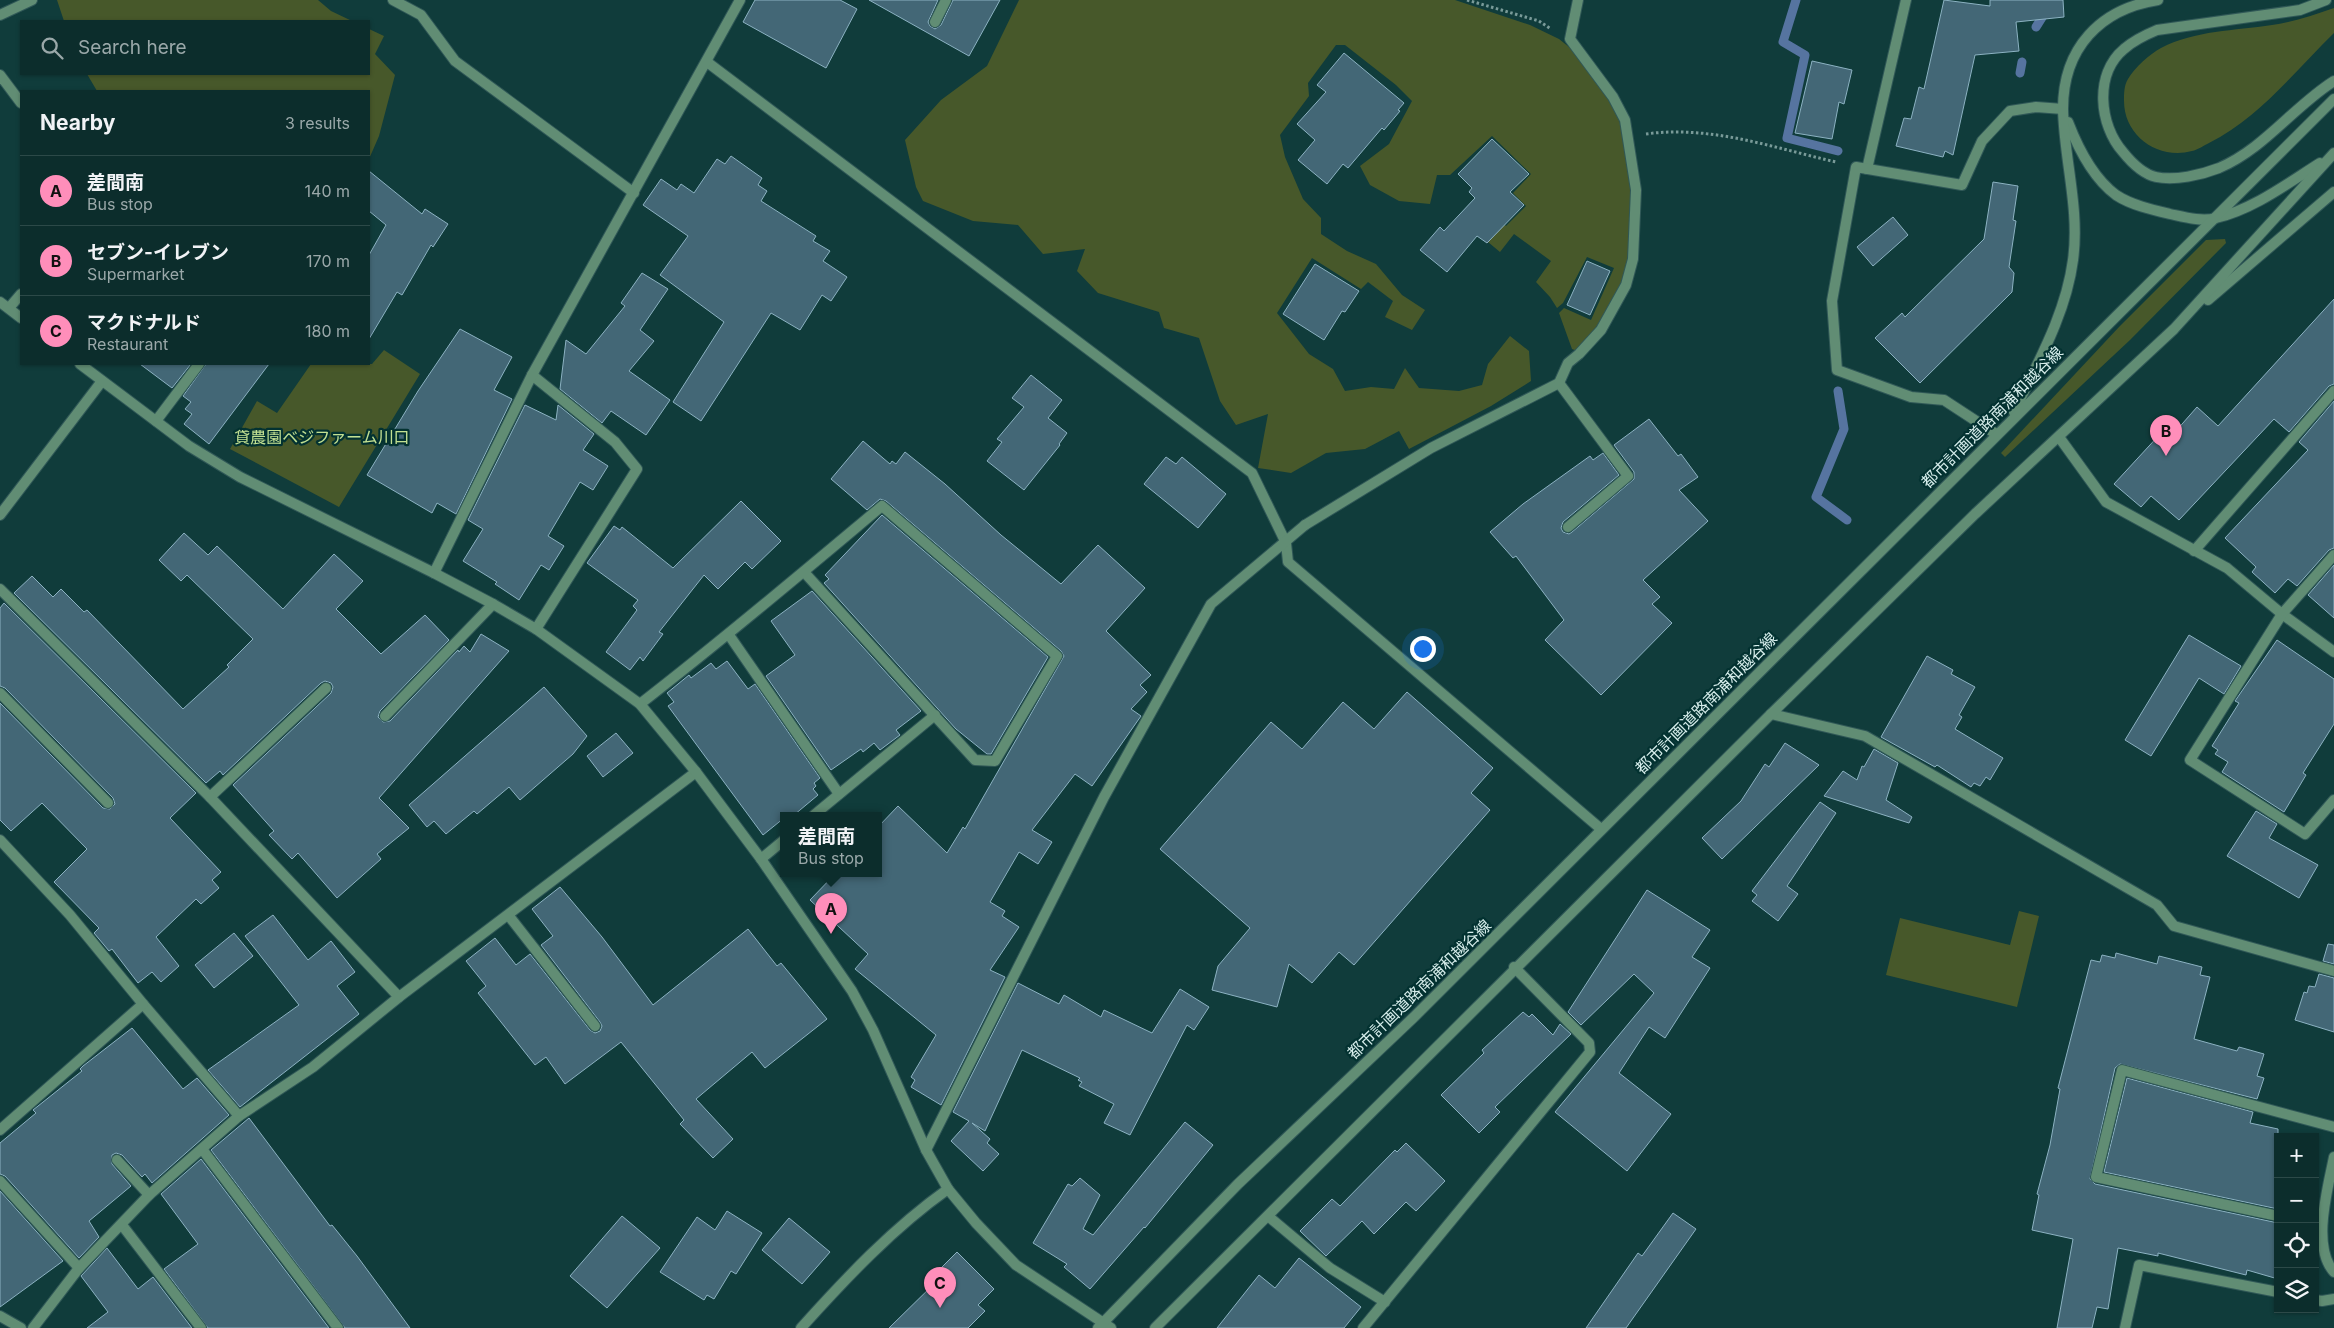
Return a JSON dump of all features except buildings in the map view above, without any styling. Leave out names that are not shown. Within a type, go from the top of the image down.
[{"type":"street","points":[[0,15],[32,0]]},
{"type":"street","points":[[393,0],[421,15],[455,61],[634,193]]},
{"type":"street","points":[[434,572],[532,374],[740,0]]},
{"type":"street","points":[[935,22],[946,0]]},
{"type":"street","points":[[926,1150],[1104,797],[1211,604],[1286,543],[1305,525],[1431,448],[1560,383],[1568,363],[1601,330],[1626,285],[1633,260],[1636,190],[1625,120],[1613,96],[1570,39],[1578,0]]},
{"type":"street","points":[[1867,169],[1906,0]]},
{"type":"street","points":[[2011,420],[2056,323],[2073,261],[2076,226],[2063,109],[2070,66],[2088,35],[2104,21],[2129,7],[2158,0]]},
{"type":"street","points":[[2326,0],[2300,10],[2157,30],[2144,35],[2123,49],[2114,60],[2106,78],[2103,104],[2106,123],[2111,136],[2118,148],[2137,167],[2157,177],[2188,176],[2219,168],[2253,148],[2317,92],[2334,80]]},
{"type":"street","points":[[706,62],[1252,473],[1286,543],[1288,562],[1601,830]]},
{"type":"street","points":[[0,75],[20,102]]},
{"type":"street","name":"都市計画道路南浦和越谷線","points":[[1104,1326],[1238,1184],[1414,1017],[1996,434],[2334,99]]},
{"type":"street","points":[[1996,434],[1944,400],[1911,397],[1837,370],[1832,301],[1856,167],[1962,185],[1982,141],[2010,111],[2036,107],[2063,109]]},
{"type":"street","points":[[2063,109],[2086,158],[2101,181],[2117,196],[2138,205],[2184,217],[2215,219],[2259,200],[2333,154]]},
{"type":"street","points":[[2174,329],[2333,154]]},
{"type":"street","points":[[1155,1328],[1514,968],[1976,514],[2174,329],[2334,192]]},
{"type":"street","points":[[9,308],[20,295]]},
{"type":"street","points":[[0,302],[20,317]]},
{"type":"street","points":[[81,365],[189,446],[240,477],[434,572],[493,604],[536,630],[640,704],[696,772],[761,859],[852,991],[873,1030],[926,1150],[948,1189],[976,1223],[1016,1265],[1104,1326]]},
{"type":"street","points":[[156,421],[198,365]]},
{"type":"street","points":[[532,374],[615,442],[637,469],[536,630]]},
{"type":"street","points":[[0,515],[102,381]]},
{"type":"street","points":[[1560,383],[1628,476],[1568,527]]},
{"type":"street","points":[[2194,551],[2334,391]]},
{"type":"street","points":[[2059,437],[2106,502],[2227,568],[2282,614],[2334,652]]},
{"type":"street","points":[[640,704],[729,634],[882,506],[1057,656],[995,761],[975,760],[804,572]]},
{"type":"street","points":[[2334,555],[2282,614],[2190,760],[2305,834],[2334,800]]},
{"type":"street","points":[[0,590],[210,797],[399,997]]},
{"type":"street","points":[[386,716],[493,604]]},
{"type":"street","points":[[729,634],[840,794]]},
{"type":"street","points":[[210,797],[326,688]]},
{"type":"street","points":[[0,693],[108,803]]},
{"type":"street","points":[[1771,714],[1865,736],[2156,905],[2174,926],[2334,971]]},
{"type":"street","points":[[818,812],[935,715]]},
{"type":"street","points":[[33,1328],[79,1268],[149,1195],[239,1116],[313,1067],[399,997],[509,916],[696,772]]},
{"type":"street","points":[[0,840],[70,915],[239,1116]]},
{"type":"street","points":[[761,859],[780,843]]},
{"type":"street","points":[[509,916],[595,1026]]},
{"type":"street","points":[[1363,1328],[1590,1052],[1589,1043],[1514,968]]},
{"type":"street","points":[[0,1130],[143,1004]]},
{"type":"street","points":[[2274,1215],[2096,1177],[2122,1070],[2334,1127]]},
{"type":"street","points":[[202,1149],[338,1328]]},
{"type":"street","points":[[2318,1223],[2334,1157]]},
{"type":"street","points":[[117,1160],[149,1195]]},
{"type":"street","points":[[0,1181],[79,1268]]},
{"type":"street","points":[[801,1328],[881,1244],[926,1205],[948,1189]]},
{"type":"street","points":[[1268,1216],[1330,1268],[1385,1302]]},
{"type":"street","points":[[122,1224],[202,1328]]},
{"type":"street","points":[[2319,1228],[2332,1268]]},
{"type":"street","points":[[2125,1328],[2139,1265],[2274,1291]]},
{"type":"street","points":[[2319,1301],[2334,1299]]},
{"type":"street","points":[[0,1316],[21,1328]]},
{"type":"path","points":[[1467,0],[1539,21],[1570,39]]},
{"type":"path","points":[[1628,136],[1669,131],[1711,132],[1856,167]]},
{"type":"green space","points":[[57,0],[318,0],[331,11],[350,20],[64,20]]},
{"type":"green space","points":[[1019,0],[1455,0],[1530,25],[1559,39],[1574,51],[1599,84],[1619,118],[1634,190],[1629,262],[1623,282],[1599,327],[1577,351],[1572,349],[1559,313],[1564,308],[1591,320],[1614,268],[1587,257],[1563,303],[1557,308],[1536,282],[1551,261],[1514,234],[1500,252],[1470,227],[1494,214],[1506,226],[1526,206],[1513,193],[1531,174],[1492,136],[1450,175],[1437,175],[1430,204],[1399,201],[1370,185],[1360,166],[1389,144],[1412,101],[1396,85],[1345,45],[1336,45],[1308,83],[1309,96],[1280,135],[1285,157],[1303,199],[1321,218],[1321,234],[1347,251],[1376,264],[1402,295],[1425,310],[1412,330],[1385,317],[1393,301],[1368,282],[1361,289],[1312,258],[1277,313],[1309,354],[1333,369],[1345,391],[1371,387],[1394,389],[1405,368],[1419,388],[1459,391],[1482,385],[1488,364],[1510,336],[1529,351],[1531,381],[1491,406],[1409,449],[1399,431],[1365,449],[1326,453],[1291,473],[1258,468],[1268,414],[1236,425],[1220,401],[1199,338],[1164,328],[1159,312],[1098,293],[1077,271],[1085,249],[1043,254],[1018,225],[973,221],[923,201],[916,187],[905,140],[941,100],[987,66]]},
{"type":"green space","points":[[2334,8],[2334,33],[2276,93],[2227,133],[2194,150],[2179,153],[2167,152],[2145,142],[2130,125],[2124,101],[2124,90],[2127,81],[2131,74],[2148,57],[2161,48],[2201,34],[2280,24]]},
{"type":"green space","points":[[370,29],[384,36],[375,54],[395,75],[379,136],[370,157],[370,90],[96,90],[88,75],[370,75]]},
{"type":"green space","points":[[2225,239],[2226,243],[2130,340],[2005,457],[2001,453],[2119,327],[2206,240]]},
{"type":"green space","name":"貸農園ベジファーム川口","points":[[384,350],[420,374],[339,507],[230,449],[257,401],[277,413],[310,365],[372,364]]},
{"type":"green space","points":[[2019,911],[2039,916],[2017,1007],[1886,975],[1900,918],[2010,945]]},
{"type":"waterway","points":[[1796,0],[1783,42],[1805,55],[1787,138],[1838,151]]},
{"type":"waterway","points":[[2036,27],[2053,0]]},
{"type":"waterway","points":[[2020,73],[2022,62]]},
{"type":"waterway","points":[[1838,391],[1844,429],[1816,497],[1847,520]]},
{"type":"place","name":"セブン-イレブン","points":[[2166,456]]},
{"type":"place","name":"差間南","points":[[831,934]]},
{"type":"place","name":"マクドナルド","points":[[940,1308]]}]
